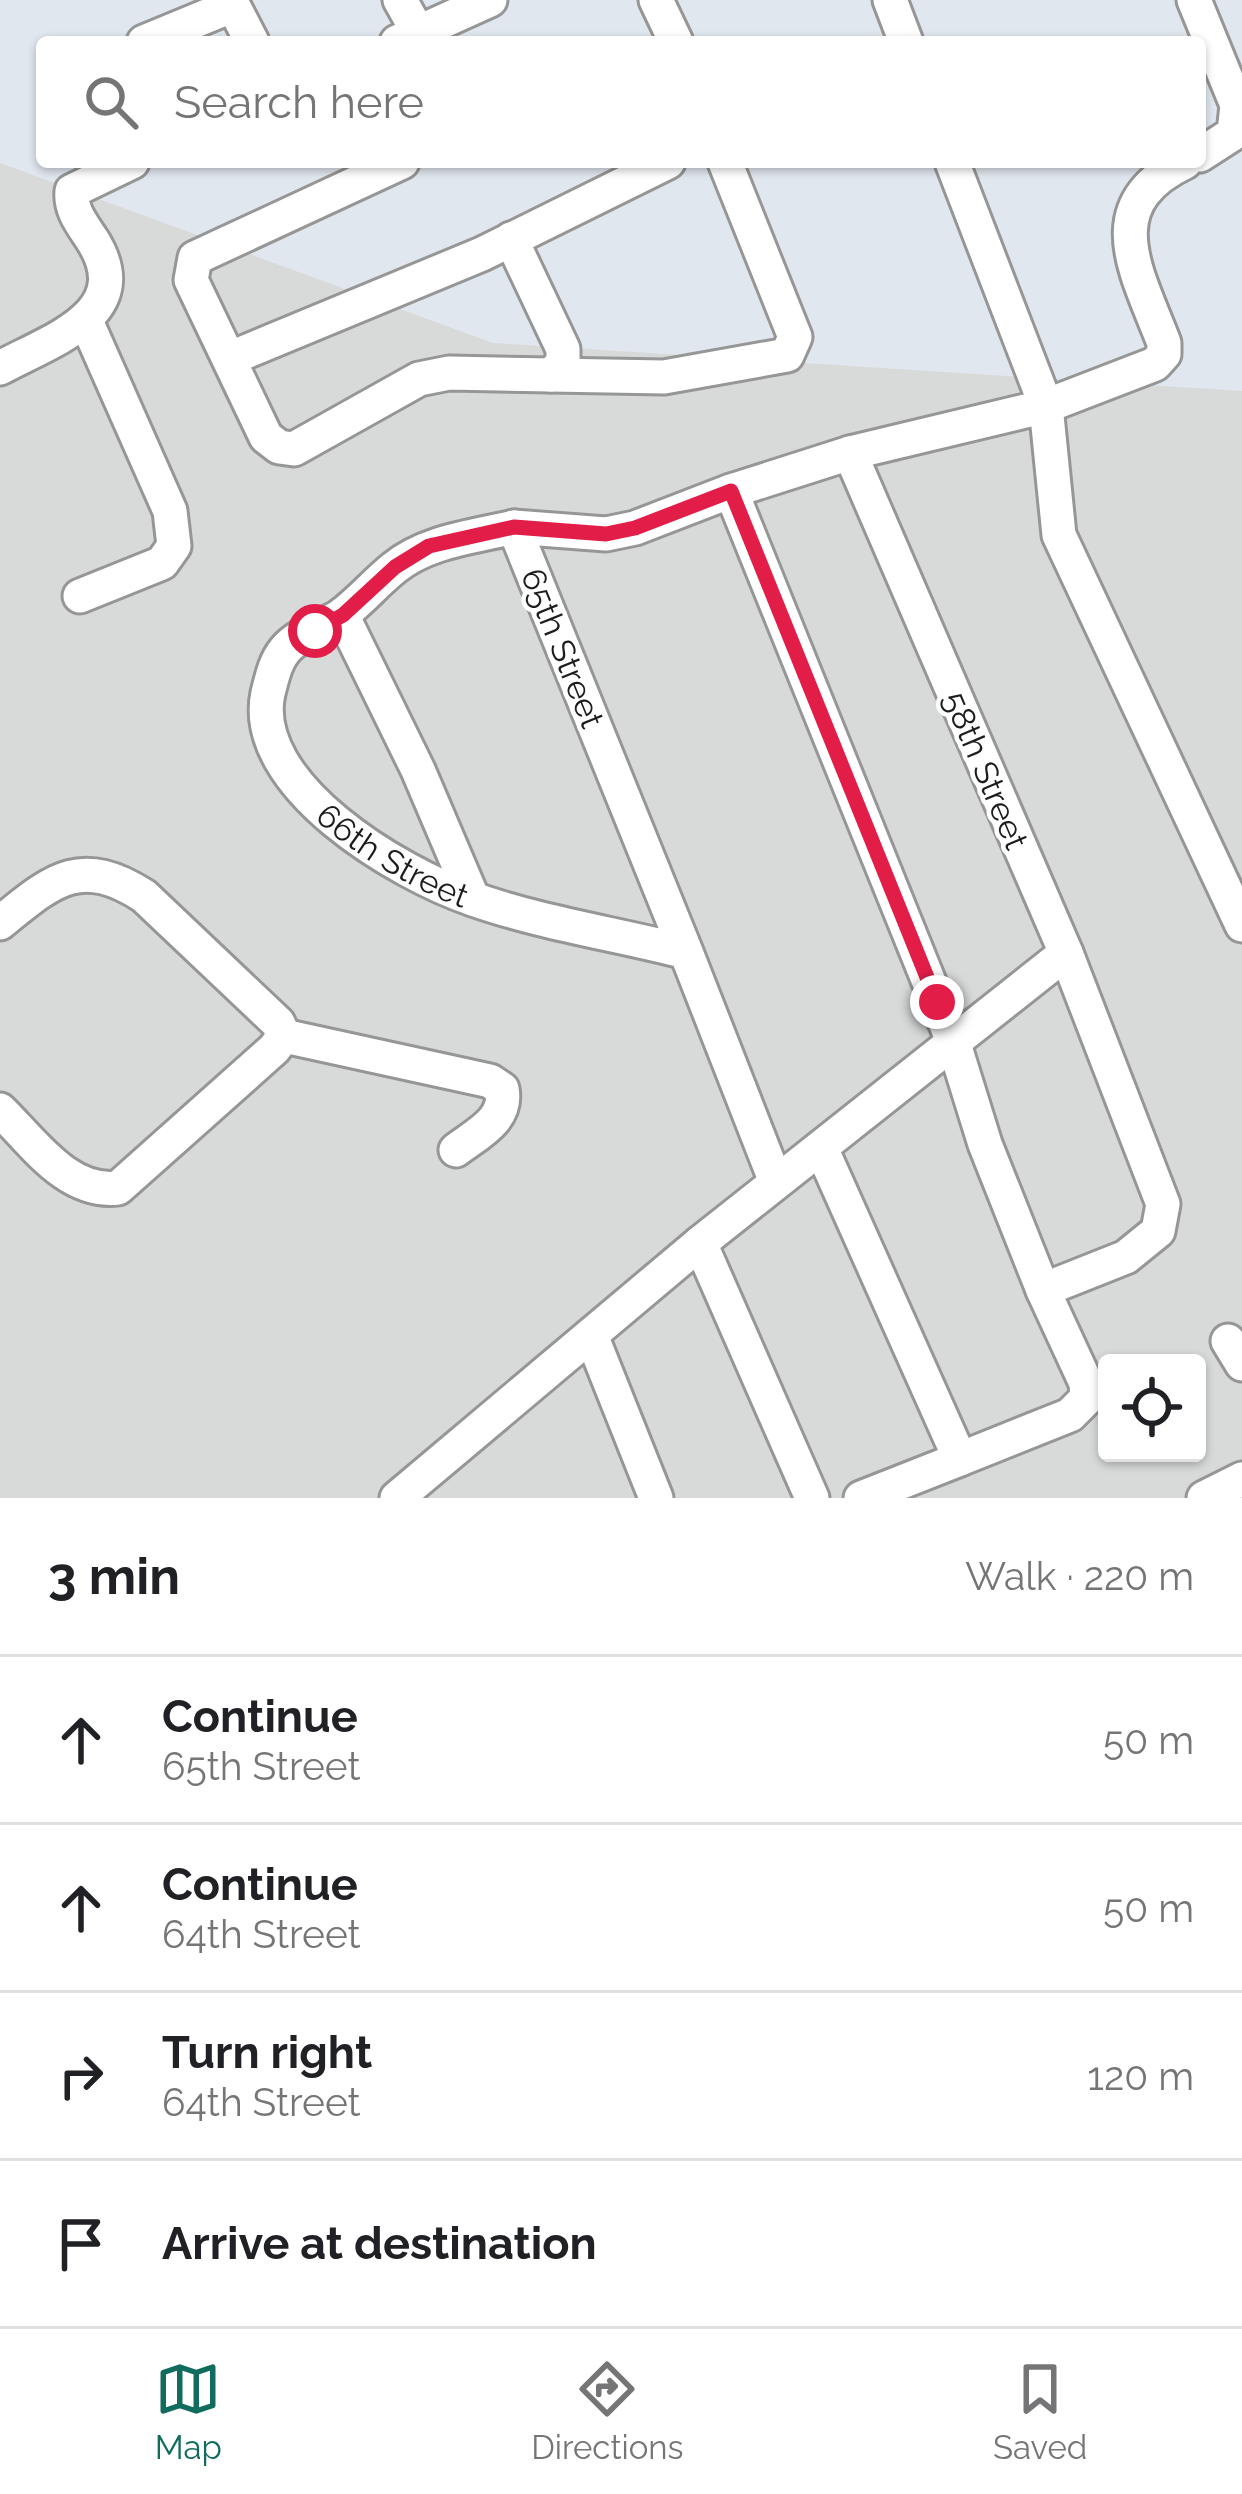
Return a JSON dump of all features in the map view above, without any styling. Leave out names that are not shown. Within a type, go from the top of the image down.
[{"type":"street","points":[[400,0],[407,36]]},
{"type":"street","points":[[409,36],[490,0]]},
{"type":"street","points":[[656,0],[669,36]]},
{"type":"street","points":[[890,0],[904,36]]},
{"type":"street","points":[[1194,0],[1237,105],[1234,133],[1206,151]]},
{"type":"street","points":[[159,36],[224,9],[235,9],[249,36]]},
{"type":"street","points":[[0,368],[86,321],[101,304],[105,271],[99,251],[70,205],[72,191],[120,168]]},
{"type":"street","points":[[388,168],[195,258],[191,280],[266,436],[279,447],[295,449],[419,379],[449,373],[664,377],[787,355],[795,338],[727,168]]},
{"type":"street","points":[[231,358],[512,239],[656,168]]},
{"type":"street","points":[[954,168],[1046,406],[1059,536],[1242,925]]},
{"type":"street","points":[[514,527],[606,534],[635,528],[850,453],[1046,406],[1155,364],[1164,354],[1164,343],[1129,251],[1130,220],[1139,195],[1158,175],[1173,168]]},
{"type":"street","points":[[512,239],[563,350],[563,363],[551,375]]},
{"type":"street","points":[[80,596],[162,563],[170,557],[175,537],[170,511],[86,321]]},
{"type":"street","name":"58th Street","points":[[850,453],[1066,953],[1163,1204],[1158,1231],[1126,1257],[1043,1291]]},
{"type":"street","points":[[731,491],[954,1044],[985,1144],[1043,1291],[1086,1383],[1087,1398],[1070,1415],[861,1498]]},
{"type":"street","name":"65th Street","points":[[343,615],[395,567],[429,546],[514,527],[776,1181]]},
{"type":"street","name":"66th Street","points":[[343,615],[418,770],[473,899],[400,866],[357,836],[300,786],[273,752],[266,704],[276,665],[287,646],[343,615]]},
{"type":"street","points":[[0,923],[62,878],[95,872],[126,884],[278,1023],[284,1036]]},
{"type":"street","points":[[473,899],[686,952]]},
{"type":"street","points":[[397,1498],[776,1181],[1066,953]]},
{"type":"street","points":[[0,1110],[75,1183],[102,1190],[118,1188],[284,1036]]},
{"type":"street","points":[[284,1036],[490,1081],[502,1089],[498,1117],[456,1150]]},
{"type":"street","points":[[821,1148],[960,1460]]},
{"type":"street","points":[[700,1243],[812,1498]]},
{"type":"street","points":[[591,1335],[656,1498]]},
{"type":"street","points":[[1204,1498],[1242,1479]]},
{"type":"shaded area","points":[[0,163],[493,343],[1242,391],[1242,1498],[0,1498]]},
{"type":"route","points":[[315,631],[343,615],[395,567],[429,546],[514,527],[606,534],[635,528],[731,491],[937,1002]]}]
